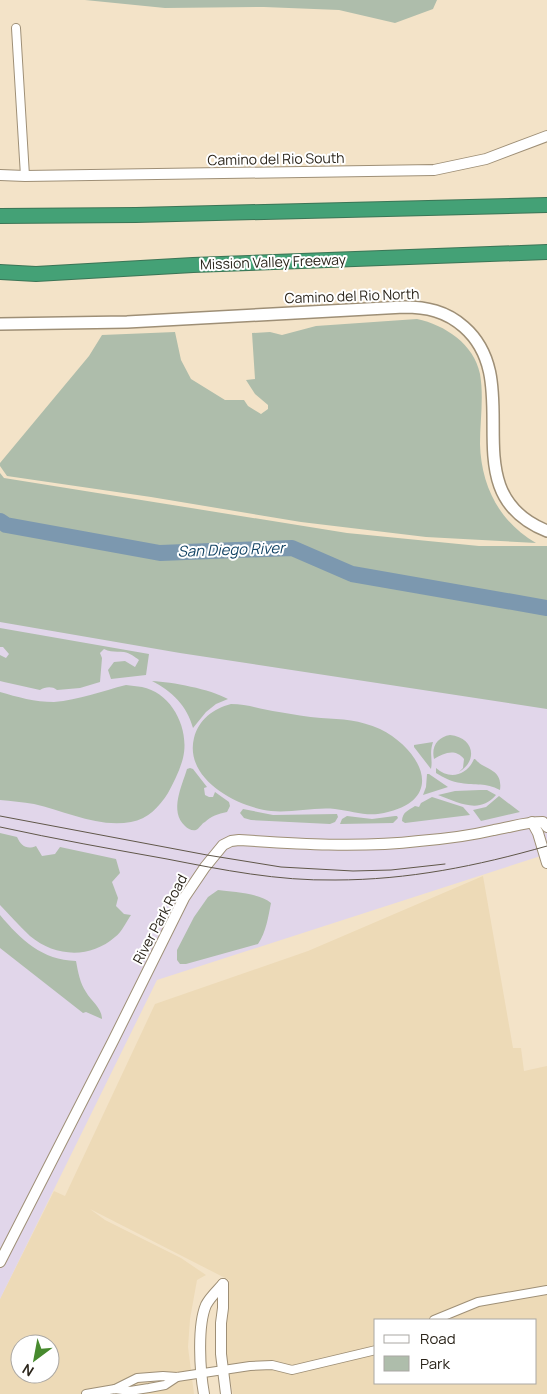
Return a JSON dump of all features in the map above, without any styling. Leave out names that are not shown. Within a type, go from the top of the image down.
[{"type":"highway","points":[[0,216],[146,215],[547,206]]},
{"type":"highway","name":"Mission Valley Freeway","points":[[0,272],[36,274],[193,265],[547,252]]},
{"type":"main road","name":"Camino del Rio North","points":[[0,324],[127,322],[404,307],[419,307],[440,312],[450,316],[469,331],[486,356],[492,386],[493,451],[496,476],[503,493],[511,507],[520,516],[547,531]]},
{"type":"street","points":[[16,28],[25,176]]},
{"type":"street","name":"Camino del Rio South","points":[[0,175],[434,170],[486,159],[547,136]]},
{"type":"street","points":[[547,827],[543,822],[532,822],[538,833],[547,862]]},
{"type":"street","name":"River Park Road","points":[[0,1262],[184,898],[223,845],[239,840],[311,845],[380,844],[460,836],[532,822]]},
{"type":"street","points":[[204,1394],[200,1353],[207,1304],[224,1284],[224,1308],[221,1323],[226,1394]]},
{"type":"street","points":[[436,1319],[478,1302],[547,1290]]},
{"type":"street","points":[[86,1394],[116,1389],[137,1378],[177,1377],[223,1369],[272,1365],[292,1370],[374,1350]]},
{"type":"shaded area","points":[[0,620],[547,702],[547,854],[157,980],[0,1299]]},
{"type":"shaded area","points":[[483,876],[513,1048],[521,1048],[524,1071],[547,1066],[547,1394],[233,1394],[223,1338],[229,1280],[90,1209],[105,1220],[181,1258],[206,1275],[197,1280],[190,1319],[188,1347],[194,1394],[0,1394],[0,1299],[54,1191],[65,1196],[155,1004],[308,951]]},
{"type":"green space","points":[[85,0],[437,0],[433,9],[395,23],[339,10],[264,7],[165,8]]},
{"type":"green space","points":[[417,319],[448,331],[465,345],[477,363],[482,391],[481,459],[488,488],[502,513],[523,534],[536,543],[426,537],[301,522],[151,497],[7,476],[0,466],[0,463],[89,356],[102,335],[175,332],[181,360],[191,379],[225,400],[244,400],[248,406],[261,414],[268,409],[268,405],[255,394],[246,380],[255,379],[252,333],[270,332],[282,335],[316,326]]},
{"type":"green space","points":[[0,473],[4,478],[347,533],[479,546],[547,546],[547,709],[180,653],[0,622]]},
{"type":"green space","points":[[0,628],[149,654],[146,675],[111,679],[108,670],[114,662],[125,661],[135,667],[139,660],[126,653],[104,649],[100,653],[102,658],[100,682],[80,688],[57,690],[48,687],[40,690],[0,681],[0,655],[6,658],[9,654],[3,647],[0,647]]},
{"type":"green space","points":[[152,681],[191,687],[228,699],[216,704],[206,712],[193,728],[187,713],[178,700],[166,689]]},
{"type":"green space","points":[[126,685],[142,687],[153,691],[170,704],[181,724],[184,736],[183,758],[179,771],[168,793],[152,812],[143,818],[131,822],[106,823],[34,804],[0,800],[0,692],[33,700],[54,702]]},
{"type":"green space","points":[[231,704],[310,717],[351,720],[380,729],[395,738],[416,761],[421,774],[421,786],[416,797],[404,807],[384,813],[366,814],[335,809],[271,811],[243,804],[229,797],[205,778],[197,766],[193,753],[194,738],[199,725],[213,712]]},
{"type":"green space","points":[[450,735],[464,740],[471,750],[469,761],[465,767],[459,772],[463,768],[464,759],[461,756],[446,753],[434,759],[433,754],[436,743]]},
{"type":"green space","points":[[433,742],[431,750],[431,769],[414,745]]},
{"type":"green space","points":[[474,759],[496,774],[499,778],[500,790],[485,785],[454,782],[436,773],[436,768],[446,774],[457,774],[467,769]]},
{"type":"green space","points":[[187,769],[193,769],[207,787],[204,788],[205,795],[213,797],[215,792],[229,802],[230,806],[227,812],[212,817],[195,830],[187,828],[180,820],[177,806]]},
{"type":"green space","points":[[427,774],[429,774],[448,787],[423,795]]},
{"type":"green space","points":[[487,790],[496,795],[489,801],[475,806],[438,795],[455,791]]},
{"type":"green space","points":[[499,796],[520,812],[481,821],[473,810],[486,807]]},
{"type":"green space","points":[[432,797],[463,807],[470,815],[405,823],[402,821],[403,815],[406,812],[415,806],[419,807],[421,803]]},
{"type":"green space","points":[[243,809],[273,815],[337,814],[338,817],[335,822],[330,824],[251,820],[244,818],[240,813]]},
{"type":"green space","points":[[347,816],[372,819],[395,816],[398,818],[393,823],[340,824],[342,819]]},
{"type":"green space","points":[[0,833],[17,837],[22,845],[27,847],[36,846],[42,856],[55,854],[60,847],[116,859],[120,873],[112,882],[118,898],[116,906],[124,914],[131,915],[120,932],[95,949],[72,953],[50,948],[30,936],[0,905]]},
{"type":"green space","points":[[218,890],[253,895],[271,903],[261,939],[258,944],[180,964],[177,960],[177,950],[194,917],[208,897]]},
{"type":"green space","points":[[0,915],[16,933],[33,947],[53,957],[76,961],[82,985],[98,1008],[102,1019],[86,1012],[83,1013],[0,948]]},
{"type":"waterway","name":"San Diego River","points":[[0,521],[6,525],[160,553],[292,548],[352,574],[547,608]]},
{"type":"tram line","points":[[0,816],[281,867],[353,871],[391,870],[445,864]]},
{"type":"tram line","points":[[0,827],[230,871],[314,880],[389,878],[416,875],[468,866],[547,846]]}]
